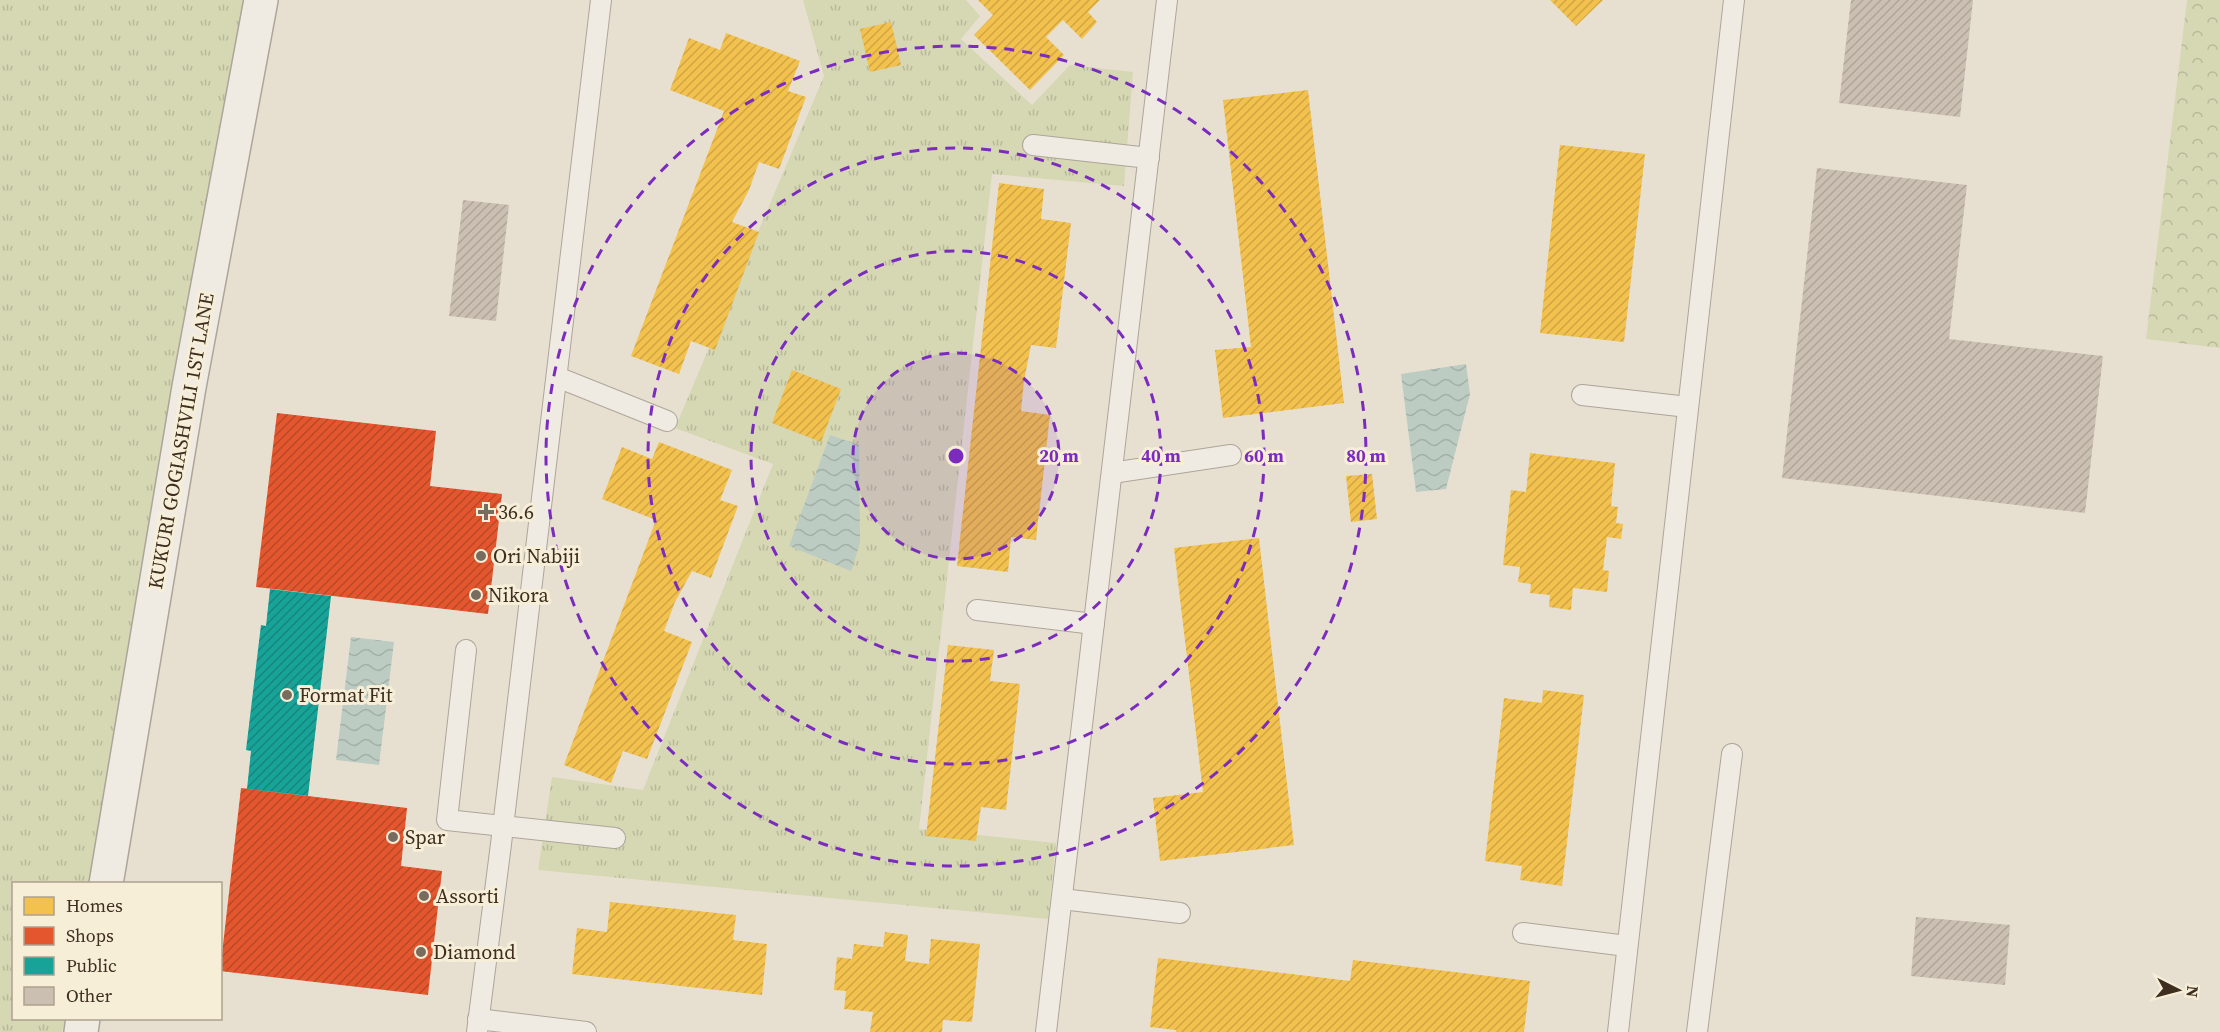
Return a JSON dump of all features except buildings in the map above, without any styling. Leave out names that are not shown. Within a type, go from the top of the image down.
[{"type":"street","name":"KUKURI GOGIASHVILI 1ST LANE","points":[[106,882],[189,387],[261,0]]},
{"type":"lane","points":[[586,1032],[478,1026],[601,0]]},
{"type":"lane","points":[[1046,1032],[1167,0]]},
{"type":"lane","points":[[1618,1032],[1734,0]]},
{"type":"lane","points":[[1033,145],[1149,158]]},
{"type":"lane","points":[[557,377],[667,421]]},
{"type":"lane","points":[[1582,394],[1688,407]]},
{"type":"lane","points":[[1112,473],[1231,455]]},
{"type":"lane","points":[[977,610],[1094,624]]},
{"type":"lane","points":[[466,651],[447,820],[615,838]]},
{"type":"lane","points":[[1698,1032],[1732,754]]},
{"type":"lane","points":[[1062,899],[1180,913]]},
{"type":"lane","points":[[1523,933],[1627,946]]},
{"type":"green space","points":[[0,0],[248,0],[89,882],[12,882],[12,1020],[65,1020],[62,1032],[0,1032]]},
{"type":"green space","points":[[803,0],[966,0],[980,16],[961,39],[1032,105],[1070,65],[1133,72],[1124,186],[992,174],[919,829],[1056,843],[1048,919],[538,870],[552,777],[643,790],[773,464],[675,428],[824,76]]},
{"type":"green space","points":[[2187,0],[2220,0],[2220,348],[2146,339]]},
{"type":"water","points":[[1466,364],[1470,394],[1446,489],[1416,492],[1401,374]]},
{"type":"water","points":[[830,435],[859,445],[860,543],[851,571],[789,546]]},
{"type":"water","points":[[351,637],[394,642],[379,765],[336,760]]},
{"type":"place","name":"36.6","points":[[486,512]]},
{"type":"place","name":"Ori Nabiji","points":[[481,556]]},
{"type":"place","name":"Nikora","points":[[476,595]]},
{"type":"place","name":"Format Fit","points":[[287,695]]},
{"type":"place","name":"Spar","points":[[393,837]]},
{"type":"place","name":"Assorti","points":[[424,896]]},
{"type":"place","name":"Diamond","points":[[421,952]]}]
